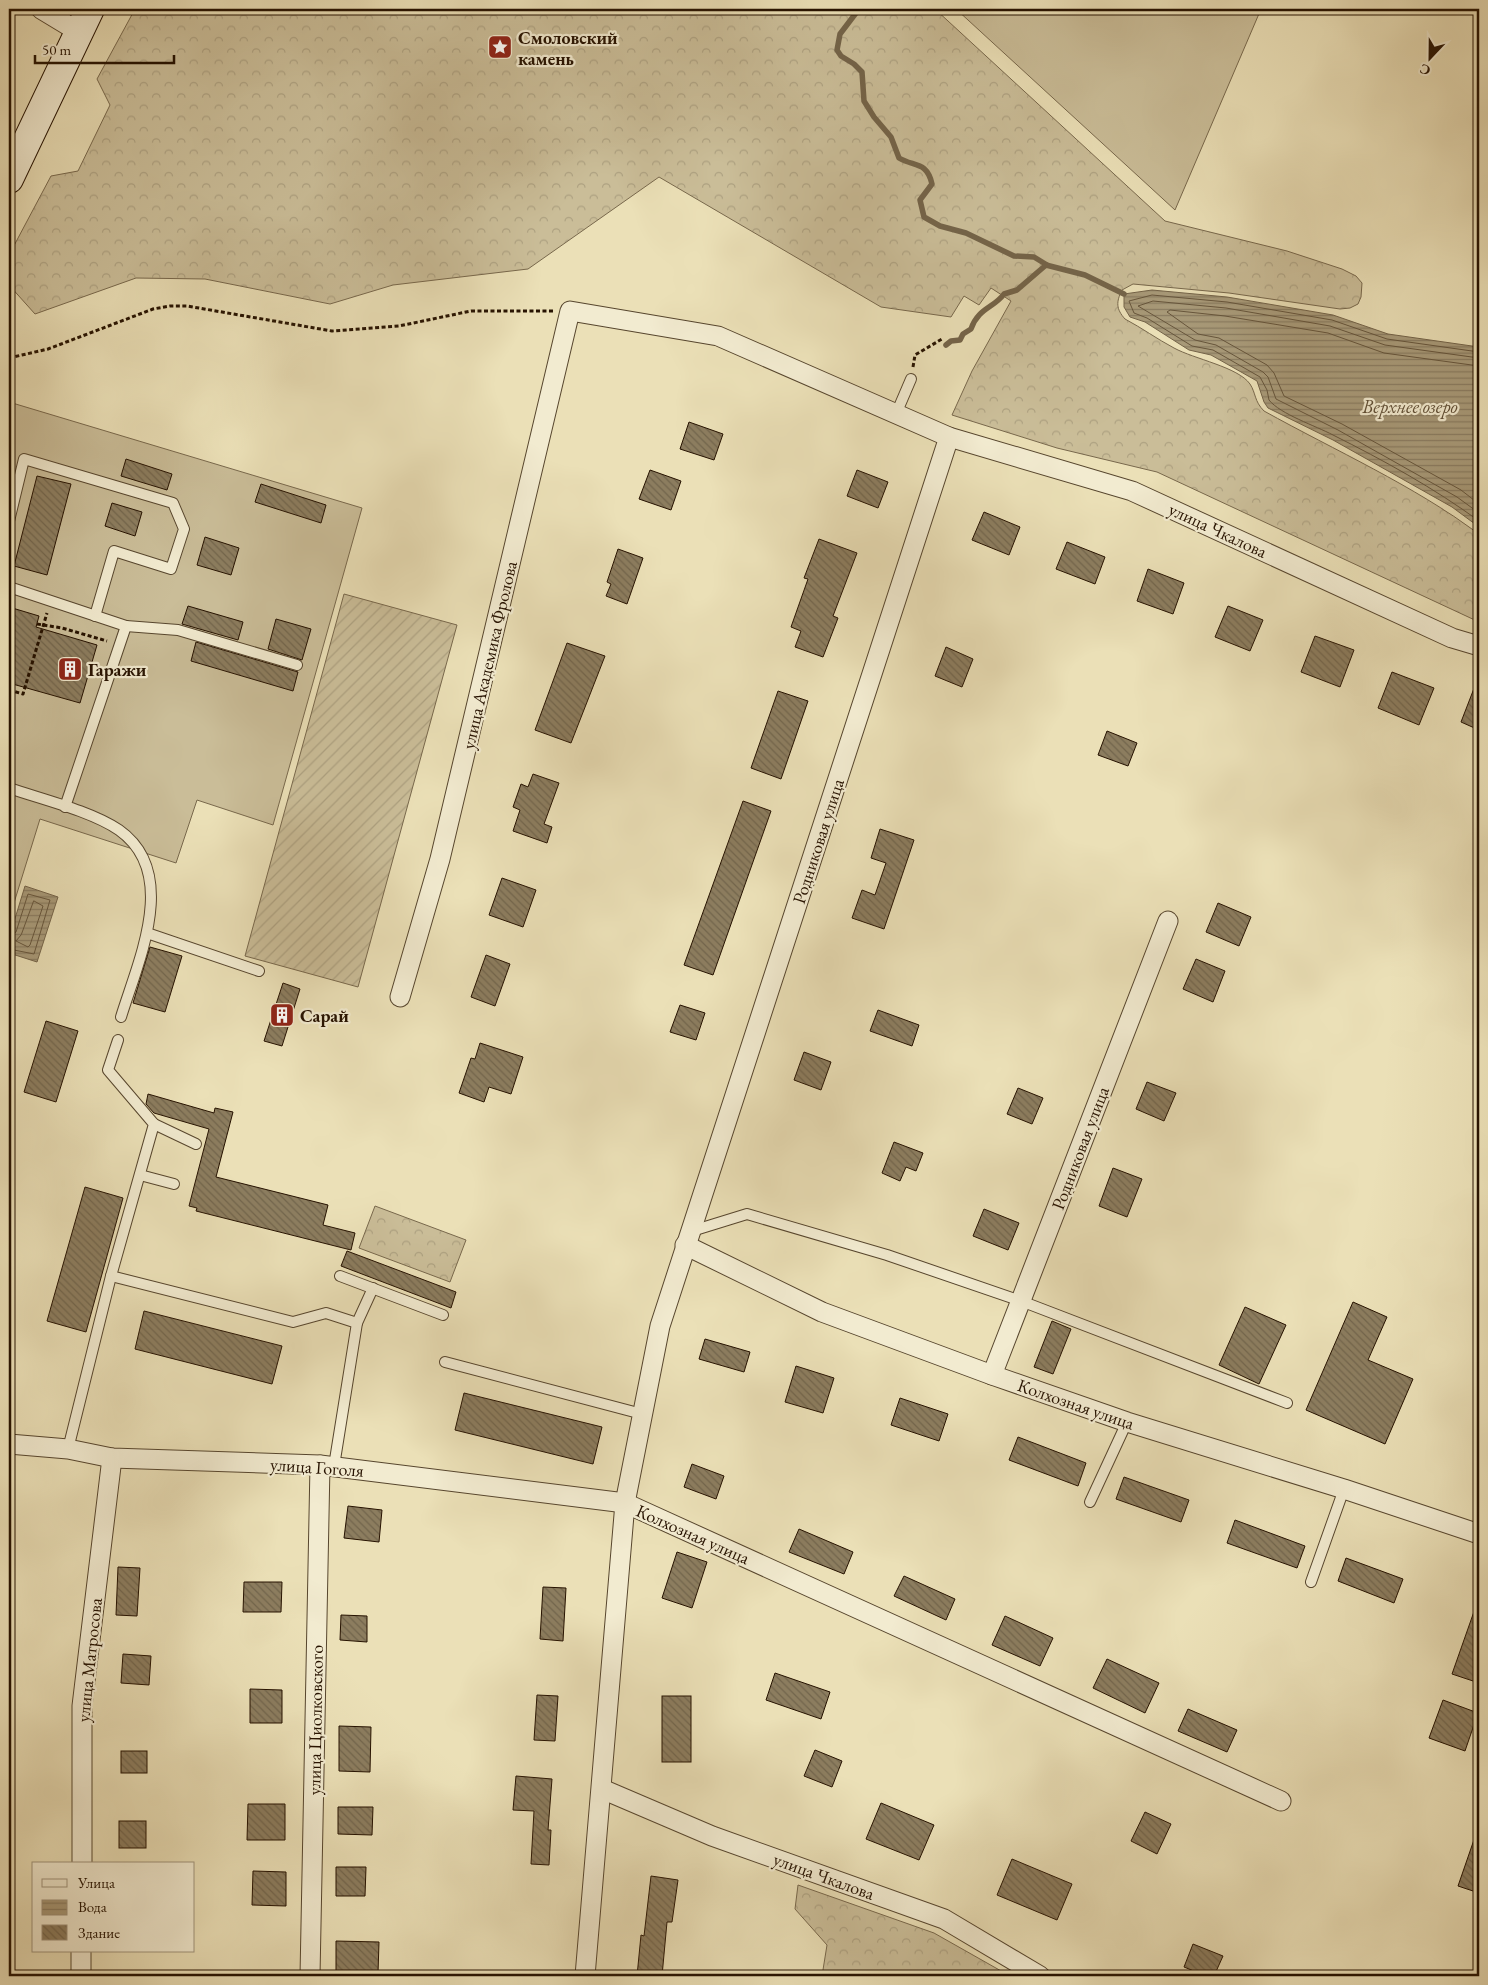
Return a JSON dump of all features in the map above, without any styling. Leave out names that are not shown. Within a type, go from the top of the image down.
[{"type":"main road","points":[[9,179],[85,20]]},
{"type":"street","points":[[40,9],[85,20]]},
{"type":"street","name":"улица Чкалова","points":[[570,311],[718,336],[949,437],[1132,490],[1452,638],[1479,646]]},
{"type":"street","name":"улица Академика Фролова","points":[[400,997],[440,859],[570,311]]},
{"type":"street","name":"Родниковая улица","points":[[625,1503],[660,1326],[949,437]]},
{"type":"street","name":"Родниковая улица","points":[[992,1375],[1168,921]]},
{"type":"street","name":"Колхозная улица","points":[[688,1238],[822,1312],[992,1375],[1127,1422],[1344,1489],[1479,1534]]},
{"type":"street","name":"улица Гоголя","points":[[9,1444],[68,1449],[112,1458],[327,1466],[625,1503]]},
{"type":"street","name":"улица Матросова","points":[[82,1862],[82,1706],[112,1458]]},
{"type":"street","name":"улица Циолковского","points":[[310,1976],[327,1466]]},
{"type":"street","points":[[585,1976],[625,1503]]},
{"type":"street","name":"Колхозная улица","points":[[625,1503],[1281,1801]]},
{"type":"street","name":"улица Чкалова","points":[[602,1789],[712,1836],[944,1919],[1040,1976]]},
{"type":"street","points":[[81,1952],[81,1976]]},
{"type":"lane","points":[[896,414],[911,379]]},
{"type":"lane","points":[[9,521],[24,459],[172,503],[184,529],[171,569],[114,551],[95,616]]},
{"type":"lane","points":[[9,588],[126,626],[178,630],[297,665]]},
{"type":"lane","points":[[65,807],[126,626]]},
{"type":"lane","points":[[9,788],[65,807],[119,830],[136,846],[147,866],[152,887],[146,933],[121,1017]]},
{"type":"lane","points":[[146,933],[260,971]]},
{"type":"lane","points":[[118,1040],[108,1070],[154,1124],[196,1144]]},
{"type":"lane","points":[[68,1449],[111,1276],[154,1124]]},
{"type":"lane","points":[[140,1175],[174,1184]]},
{"type":"lane","points":[[688,1238],[747,1214],[887,1254],[1021,1301],[1286,1403]]},
{"type":"lane","points":[[111,1276],[293,1322],[326,1313],[357,1324]]},
{"type":"lane","points":[[340,1276],[443,1315]]},
{"type":"lane","points":[[327,1466],[357,1324],[373,1288]]},
{"type":"lane","points":[[445,1362],[642,1414]]},
{"type":"lane","points":[[1090,1502],[1127,1422]]},
{"type":"lane","points":[[1311,1582],[1344,1489]]},
{"type":"path","points":[[9,358],[48,349],[145,312],[170,306],[188,306],[332,331],[399,326],[471,311],[570,311]]},
{"type":"path","points":[[914,355],[942,338]]},
{"type":"path","points":[[9,690],[23,694],[50,601]]},
{"type":"path","points":[[37,624],[62,628],[119,645]]},
{"type":"green space","points":[[135,9],[935,9],[1165,221],[1287,251],[1342,269],[1356,276],[1362,283],[1361,297],[1358,304],[1350,308],[1340,309],[1229,293],[1133,284],[1122,290],[1118,305],[1125,319],[1168,345],[1226,368],[1244,378],[1250,384],[1258,404],[1264,411],[1401,484],[1454,516],[1479,534],[1479,622],[1157,472],[1057,448],[952,415],[972,371],[1011,301],[991,288],[979,305],[964,296],[951,317],[881,307],[659,177],[528,269],[393,285],[330,304],[205,279],[136,278],[35,314],[9,285],[9,255],[51,176],[78,171],[110,105],[97,79]]},
{"type":"green space","points":[[956,9],[1261,9],[1175,210]]},
{"type":"green space","points":[[9,402],[362,508],[273,825],[197,800],[176,863],[40,819],[9,919]]},
{"type":"green space","points":[[344,594],[457,625],[358,987],[245,956]]},
{"type":"green space","points":[[375,1206],[466,1240],[450,1282],[359,1248]]},
{"type":"green space","points":[[798,1885],[934,1933],[1010,1976],[822,1976],[827,1945],[795,1909]]},
{"type":"water","name":"Верхнее озеро","points":[[1152,290],[1227,297],[1333,315],[1388,334],[1479,347],[1479,527],[1452,507],[1333,440],[1268,408],[1257,381],[1211,355],[1189,350],[1145,322],[1130,317],[1124,307],[1124,294]]},
{"type":"water","points":[[25,886],[58,897],[37,962],[9,953],[9,938]]},
{"type":"building","points":[[689,422],[723,434],[714,460],[680,449]]},
{"type":"building","points":[[126,459],[172,474],[167,490],[121,476]]},
{"type":"building","points":[[650,470],[681,481],[671,510],[639,499]]},
{"type":"building","points":[[857,470],[888,482],[878,508],[847,496]]},
{"type":"building","points":[[37,476],[71,484],[47,575],[14,566]]},
{"type":"building","points":[[261,484],[326,505],[321,523],[255,502]]},
{"type":"building","points":[[112,503],[142,512],[135,536],[105,526]]},
{"type":"building","points":[[984,512],[1020,527],[1009,555],[972,540]]},
{"type":"building","points":[[205,537],[239,548],[231,575],[197,565]]},
{"type":"building","points":[[819,539],[857,553],[833,616],[838,618],[823,657],[795,647],[801,631],[791,627],[808,579],[804,578]]},
{"type":"building","points":[[1067,542],[1105,557],[1095,584],[1056,569]]},
{"type":"building","points":[[618,549],[643,558],[627,604],[606,596],[611,584],[607,582]]},
{"type":"building","points":[[1148,569],[1184,583],[1173,614],[1137,601]]},
{"type":"building","points":[[188,606],[243,622],[238,640],[182,624]]},
{"type":"building","points":[[1228,606],[1263,620],[1250,651],[1215,637]]},
{"type":"building","points":[[9,607],[39,616],[36,627],[97,645],[80,703],[9,683]]},
{"type":"building","points":[[276,619],[311,629],[302,660],[268,649]]},
{"type":"building","points":[[1315,636],[1354,650],[1340,687],[1301,672]]},
{"type":"building","name":"Гаражи","points":[[196,642],[298,672],[293,691],[191,661]]},
{"type":"building","points":[[567,643],[605,656],[571,743],[535,730]]},
{"type":"building","points":[[946,647],[973,659],[962,687],[935,676]]},
{"type":"building","points":[[1392,672],[1434,688],[1419,725],[1378,708]]},
{"type":"building","points":[[1479,678],[1479,730],[1461,722]]},
{"type":"building","points":[[778,691],[808,701],[781,779],[751,768]]},
{"type":"building","points":[[1107,731],[1137,743],[1128,766],[1098,755]]},
{"type":"building","points":[[533,774],[559,783],[544,824],[552,827],[547,843],[513,831],[520,810],[513,807],[521,784],[528,787]]},
{"type":"building","points":[[743,801],[771,811],[713,975],[684,965]]},
{"type":"building","points":[[880,829],[914,840],[884,929],[852,918],[862,890],[875,895],[886,863],[871,858]]},
{"type":"building","points":[[502,878],[536,890],[523,927],[489,915]]},
{"type":"building","points":[[1218,903],[1251,917],[1239,946],[1206,932]]},
{"type":"building","points":[[150,947],[182,956],[165,1012],[133,1003]]},
{"type":"building","points":[[486,955],[510,964],[495,1006],[471,997]]},
{"type":"building","points":[[1196,959],[1225,971],[1213,1002],[1183,989]]},
{"type":"building","name":"Сарай","points":[[283,983],[300,989],[282,1046],[264,1041]]},
{"type":"building","points":[[680,1005],[705,1013],[696,1040],[670,1032]]},
{"type":"building","points":[[878,1010],[919,1025],[912,1046],[870,1031]]},
{"type":"building","points":[[46,1021],[78,1031],[56,1102],[24,1092]]},
{"type":"building","points":[[480,1043],[523,1057],[511,1094],[489,1087],[484,1102],[459,1093],[471,1058],[475,1059]]},
{"type":"building","points":[[804,1052],[831,1062],[821,1090],[794,1080]]},
{"type":"building","points":[[1147,1082],[1176,1093],[1164,1121],[1136,1109]]},
{"type":"building","points":[[1018,1088],[1043,1098],[1032,1124],[1007,1114]]},
{"type":"building","points":[[148,1094],[214,1113],[215,1108],[233,1112],[216,1177],[328,1205],[323,1225],[355,1233],[351,1250],[196,1211],[197,1208],[189,1206],[209,1129],[154,1113],[146,1104]]},
{"type":"building","points":[[894,1142],[923,1153],[916,1171],[906,1167],[900,1181],[882,1173]]},
{"type":"building","points":[[1113,1168],[1142,1179],[1127,1217],[1099,1206]]},
{"type":"building","points":[[85,1187],[123,1198],[86,1332],[47,1321]]},
{"type":"building","points":[[984,1209],[1019,1223],[1008,1250],[973,1236]]},
{"type":"building","points":[[347,1251],[456,1292],[451,1308],[341,1266]]},
{"type":"building","points":[[1353,1302],[1387,1317],[1368,1360],[1413,1379],[1385,1444],[1306,1410]]},
{"type":"building","points":[[1245,1307],[1286,1325],[1259,1384],[1219,1365]]},
{"type":"building","points":[[144,1311],[282,1346],[272,1384],[135,1349]]},
{"type":"building","points":[[1052,1321],[1071,1329],[1053,1374],[1034,1367]]},
{"type":"building","points":[[705,1339],[750,1352],[744,1372],[699,1359]]},
{"type":"building","points":[[796,1366],[834,1378],[823,1413],[785,1402]]},
{"type":"building","points":[[464,1393],[602,1427],[593,1464],[455,1430]]},
{"type":"building","points":[[900,1398],[948,1414],[939,1441],[891,1425]]},
{"type":"building","points":[[1018,1437],[1086,1463],[1078,1486],[1009,1460]]},
{"type":"building","points":[[692,1464],[724,1476],[716,1499],[684,1487]]},
{"type":"building","points":[[1124,1477],[1189,1500],[1181,1522],[1116,1499]]},
{"type":"building","points":[[348,1506],[382,1510],[379,1542],[344,1538]]},
{"type":"building","points":[[1235,1520],[1305,1546],[1297,1568],[1227,1543]]},
{"type":"building","points":[[799,1529],[853,1552],[844,1574],[789,1552]]},
{"type":"building","points":[[677,1552],[707,1562],[692,1608],[662,1598]]},
{"type":"building","points":[[1346,1558],[1403,1579],[1394,1603],[1338,1581]]},
{"type":"building","points":[[118,1567],[140,1568],[137,1616],[116,1615]]},
{"type":"building","points":[[904,1576],[955,1599],[946,1620],[894,1596]]},
{"type":"building","points":[[244,1582],[282,1582],[281,1612],[243,1612]]},
{"type":"building","points":[[543,1587],[566,1588],[563,1641],[540,1639]]},
{"type":"building","points":[[1477,1603],[1479,1603],[1479,1683],[1452,1674]]},
{"type":"building","points":[[341,1615],[367,1616],[367,1642],[340,1640]]},
{"type":"building","points":[[1005,1616],[1053,1638],[1040,1666],[992,1645]]},
{"type":"building","points":[[123,1654],[151,1656],[149,1685],[121,1683]]},
{"type":"building","points":[[1107,1659],[1159,1683],[1145,1713],[1093,1688]]},
{"type":"building","points":[[775,1673],[830,1692],[821,1719],[766,1700]]},
{"type":"building","points":[[250,1689],[282,1690],[282,1723],[250,1723]]},
{"type":"building","points":[[537,1695],[558,1696],[555,1741],[534,1740]]},
{"type":"building","points":[[662,1696],[691,1696],[691,1762],[662,1762]]},
{"type":"building","points":[[1443,1700],[1478,1713],[1465,1751],[1429,1738]]},
{"type":"building","points":[[1188,1709],[1237,1730],[1227,1752],[1178,1731]]},
{"type":"building","points":[[339,1726],[371,1727],[370,1772],[339,1771]]},
{"type":"building","points":[[815,1750],[842,1761],[832,1787],[804,1776]]},
{"type":"building","points":[[121,1751],[147,1751],[147,1773],[121,1773]]},
{"type":"building","points":[[516,1776],[552,1779],[548,1830],[551,1830],[549,1865],[531,1864],[534,1811],[513,1810]]},
{"type":"building","points":[[881,1803],[934,1825],[919,1860],[866,1839]]},
{"type":"building","points":[[248,1804],[285,1804],[285,1840],[247,1840]]},
{"type":"building","points":[[338,1807],[373,1807],[372,1835],[338,1834]]},
{"type":"building","points":[[1145,1812],[1171,1824],[1157,1854],[1131,1841]]},
{"type":"building","points":[[119,1821],[146,1821],[146,1848],[119,1848]]},
{"type":"building","points":[[1477,1831],[1479,1831],[1479,1893],[1458,1886]]},
{"type":"building","points":[[1012,1859],[1072,1884],[1057,1920],[997,1895]]},
{"type":"building","points":[[336,1867],[366,1867],[365,1896],[336,1896]]},
{"type":"building","points":[[253,1871],[286,1872],[286,1906],[252,1905]]},
{"type":"building","points":[[651,1876],[678,1880],[672,1922],[667,1922],[662,1976],[637,1976],[641,1935],[644,1936]]},
{"type":"building","points":[[336,1941],[379,1942],[378,1973],[336,1973]]},
{"type":"building","points":[[1193,1944],[1223,1956],[1214,1976],[1206,1976],[1184,1967]]},
{"type":"waterway","points":[[859,9],[840,34],[837,50],[841,56],[854,64],[862,72],[864,101],[874,117],[891,137],[899,158],[923,168],[930,177],[932,184],[920,200],[924,217],[940,226],[966,233],[1014,256],[1034,257],[1047,265]]},
{"type":"waterway","points":[[946,345],[951,341],[960,340],[963,334],[971,329],[982,312],[1004,294],[1017,290],[1046,265],[1085,275],[1124,294]]},
{"type":"place","name":"Смоловский камень","points":[[500,47]]},
{"type":"place","name":"Гаражи","points":[[70,669]]},
{"type":"place","name":"Сарай","points":[[282,1015]]}]
